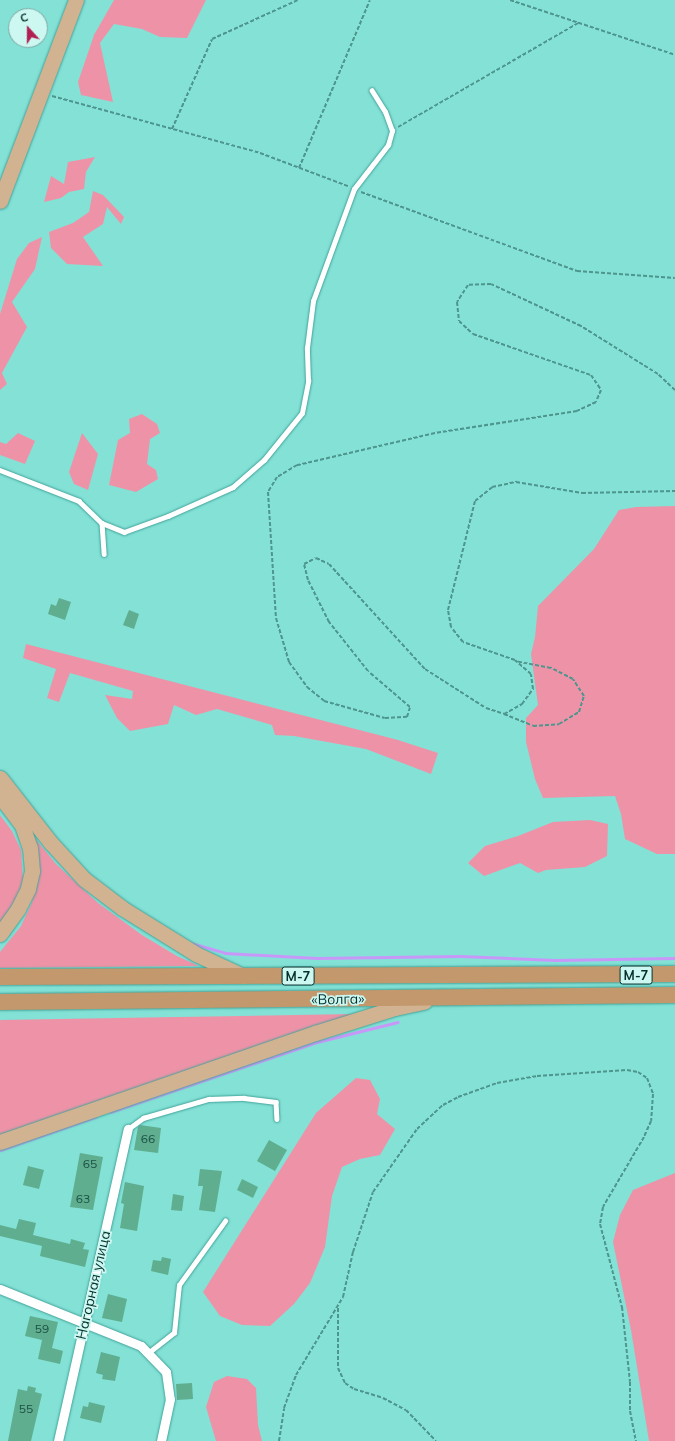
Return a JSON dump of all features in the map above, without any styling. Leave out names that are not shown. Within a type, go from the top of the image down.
[{"type":"highway","name":"«Волга»","points":[[0,977],[675,974]]},
{"type":"highway","name":"«Волга»","points":[[0,1002],[675,995]]},
{"type":"main road","points":[[0,201],[76,0]]},
{"type":"main road","points":[[0,778],[51,843],[84,879],[122,908],[196,954],[243,976]]},
{"type":"main road","points":[[0,796],[22,825],[30,848],[32,870],[28,889],[18,909],[0,934]]},
{"type":"main road","points":[[0,1142],[315,1033],[395,1008],[446,998]]},
{"type":"street","name":"Нагорная улица","points":[[58,1441],[128,1129]]},
{"type":"street","points":[[0,1289],[141,1346],[166,1372],[170,1399],[161,1441]]},
{"type":"lane","points":[[0,470],[79,501],[102,523],[124,532],[168,516],[234,487],[264,460],[302,412],[308,381],[307,348],[312,302],[354,189],[388,145],[392,131],[386,112],[372,90]]},
{"type":"lane","points":[[102,523],[104,554]]},
{"type":"lane","points":[[128,1129],[142,1118],[209,1099],[244,1098],[276,1102],[277,1119]]},
{"type":"lane","points":[[148,1353],[174,1332],[180,1285],[225,1221]]},
{"type":"path","points":[[172,129],[212,39],[298,0]]},
{"type":"path","points":[[299,168],[370,0]]},
{"type":"path","points":[[510,0],[675,55]]},
{"type":"path","points":[[392,131],[578,22]]},
{"type":"path","points":[[675,390],[658,374],[581,326],[491,284],[468,285],[457,302],[459,321],[472,334],[591,375],[601,390],[596,402],[577,412],[435,433],[298,465],[277,477],[268,492],[276,618],[289,662],[307,687],[324,701],[385,718],[407,716],[410,707],[368,671],[329,622],[308,580],[304,564],[316,558],[329,564],[425,669],[486,708],[533,726],[559,724],[579,712],[584,696],[573,679],[551,668],[515,660],[462,642],[451,627],[448,610],[476,501],[492,487],[516,482],[582,493],[675,491]]},
{"type":"path","points":[[504,714],[522,704],[533,690],[531,674],[515,660]]},
{"type":"path","points":[[279,1441],[284,1408],[296,1376],[307,1355],[338,1308],[343,1297],[353,1252],[373,1192],[417,1129],[444,1105],[458,1097],[497,1083],[537,1076],[627,1070],[638,1072],[647,1078],[653,1094],[650,1121],[644,1138],[603,1207],[600,1224],[622,1307],[630,1382],[630,1411],[636,1441]]},
{"type":"path","points":[[338,1308],[338,1368],[344,1383],[354,1389],[383,1398],[406,1410],[436,1441]]},
{"type":"path","points":[[632,1441],[634,1436]]},
{"type":"shaded area","points":[[114,0],[206,0],[187,38],[160,37],[142,29],[114,24],[100,43],[113,102],[81,95],[78,82],[94,35]]},
{"type":"shaded area","points":[[95,157],[86,172],[84,189],[69,192],[61,198],[44,202],[51,176],[64,184],[68,162]]},
{"type":"shaded area","points":[[93,191],[103,195],[124,217],[121,224],[107,207],[103,224],[83,237],[103,266],[67,264],[51,248],[49,232],[73,223],[89,212]]},
{"type":"shaded area","points":[[42,237],[35,269],[12,302],[27,327],[2,373],[7,384],[0,390],[0,314],[17,259],[29,243]]},
{"type":"shaded area","points":[[142,414],[157,424],[160,433],[150,439],[147,464],[156,470],[158,479],[136,492],[109,485],[118,440],[130,433],[129,419]]},
{"type":"shaded area","points":[[18,433],[35,441],[25,464],[0,455],[0,442],[6,444]]},
{"type":"shaded area","points":[[82,433],[98,454],[88,490],[74,484],[69,472]]},
{"type":"shaded area","points":[[675,506],[675,854],[657,854],[625,839],[621,814],[615,796],[543,798],[535,779],[526,742],[526,718],[538,705],[531,654],[535,637],[538,606],[594,549],[619,510],[636,507]]},
{"type":"shaded area","points":[[26,644],[398,740],[438,753],[431,774],[366,749],[294,736],[275,735],[272,725],[217,709],[196,715],[174,705],[168,724],[130,731],[117,718],[105,695],[132,699],[133,691],[70,673],[59,702],[47,698],[56,669],[23,658]]},
{"type":"shaded area","points":[[0,815],[12,831],[21,850],[23,879],[16,904],[0,926]]},
{"type":"shaded area","points":[[590,820],[608,824],[607,856],[585,867],[546,870],[538,873],[520,863],[484,876],[468,863],[485,846],[518,836],[553,822]]},
{"type":"shaded area","points":[[34,837],[56,864],[98,903],[142,935],[177,956],[199,966],[0,968],[0,952],[21,926],[32,902],[38,875]]},
{"type":"shaded area","points":[[353,1014],[0,1135],[0,1020]]},
{"type":"shaded area","points":[[356,1078],[370,1080],[380,1099],[377,1114],[395,1129],[380,1155],[360,1159],[342,1167],[332,1196],[325,1247],[310,1283],[294,1304],[270,1326],[242,1325],[220,1316],[203,1292],[316,1113]]},
{"type":"shaded area","points":[[675,1173],[675,1441],[649,1441],[631,1330],[613,1242],[620,1215],[633,1190]]},
{"type":"shaded area","points":[[227,1376],[247,1379],[256,1388],[258,1425],[262,1441],[216,1441],[206,1407],[214,1382]]},
{"type":"building","points":[[59,598],[71,602],[65,620],[48,614],[51,604],[56,606]]},
{"type":"building","points":[[129,610],[139,614],[134,629],[123,625]]},
{"type":"building","points":[[140,1125],[161,1128],[158,1153],[134,1150],[138,1127]]},
{"type":"building","points":[[269,1140],[287,1150],[275,1171],[257,1161]]},
{"type":"building","points":[[80,1153],[103,1157],[93,1210],[70,1207]]},
{"type":"building","points":[[28,1166],[44,1170],[39,1189],[23,1185]]},
{"type":"building","points":[[200,1169],[222,1171],[215,1212],[199,1210],[203,1186],[198,1186]]},
{"type":"building","points":[[242,1179],[258,1187],[253,1198],[237,1190]]},
{"type":"building","points":[[125,1182],[144,1186],[137,1231],[120,1228],[124,1204],[121,1203]]},
{"type":"building","points":[[173,1194],[184,1196],[182,1211],[171,1210]]},
{"type":"building","points":[[19,1219],[36,1223],[33,1235],[70,1244],[71,1239],[85,1243],[83,1249],[89,1250],[85,1267],[40,1256],[42,1246],[0,1236],[0,1225],[16,1229]]},
{"type":"building","points":[[162,1257],[171,1259],[168,1275],[151,1271],[153,1260],[161,1261]]},
{"type":"building","points":[[108,1294],[127,1299],[122,1322],[102,1318]]},
{"type":"building","points":[[30,1316],[58,1322],[52,1348],[63,1351],[60,1364],[38,1359],[42,1340],[25,1336]]},
{"type":"building","points":[[101,1352],[120,1357],[115,1381],[102,1379],[103,1375],[96,1373]]},
{"type":"building","points":[[192,1383],[193,1399],[177,1400],[176,1384]]},
{"type":"building","points":[[28,1386],[36,1388],[35,1392],[42,1394],[31,1441],[8,1441],[18,1389],[27,1391]]},
{"type":"building","points":[[89,1402],[105,1406],[101,1423],[80,1418],[83,1406],[88,1407]]},
{"type":"waterway","points":[[191,943],[225,953],[317,958],[460,956],[555,960],[675,958]]},
{"type":"waterway","points":[[110,1112],[317,1042],[398,1022]]},
{"type":"waterway","points":[[0,1150],[95,1117]]}]
